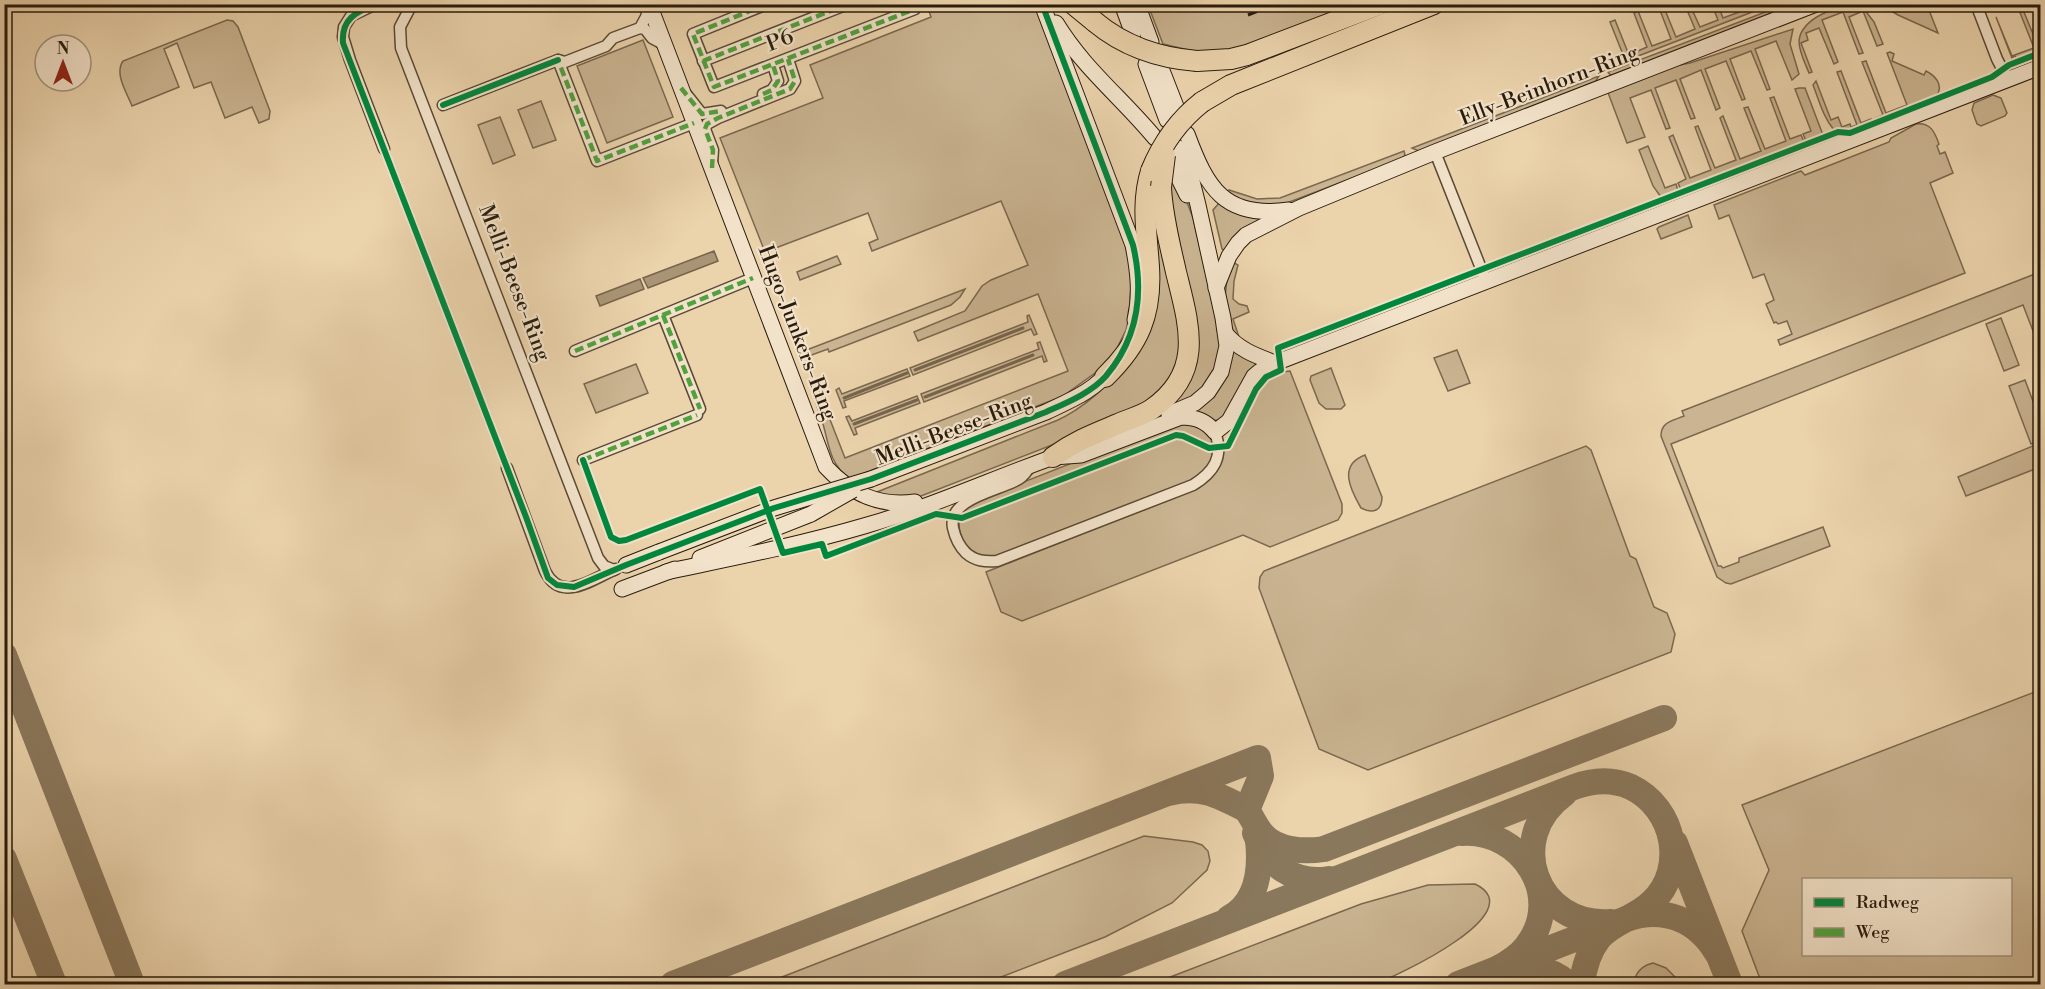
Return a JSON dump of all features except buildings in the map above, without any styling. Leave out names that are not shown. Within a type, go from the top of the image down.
[{"type":"highway","points":[[1072,4],[1116,38],[1146,52],[1179,60],[1197,61],[1231,59],[1247,55],[1381,4]]},
{"type":"highway","points":[[1085,4],[1095,22]]},
{"type":"highway","points":[[1053,457],[1075,441],[1149,411],[1173,390],[1186,364],[1190,344],[1189,321],[1156,179],[1156,157],[1172,130],[1202,102],[1231,84],[1434,4]]},
{"type":"highway","points":[[1105,377],[1133,346],[1147,308],[1149,268],[1144,206],[1156,179]]},
{"type":"street","points":[[376,4],[351,16],[344,27],[343,37],[384,149]]},
{"type":"street","name":"Melli-Beese-Ring","points":[[412,4],[400,27],[401,48],[598,558],[604,566],[620,567]]},
{"type":"street","points":[[640,28],[649,4]]},
{"type":"street","name":"Hugo-Junkers-Ring","points":[[649,4],[826,467],[844,484],[867,498],[895,504],[925,501],[1016,465],[1032,465]]},
{"type":"street","name":"P6","points":[[767,4],[693,34],[714,87],[915,9],[913,4]]},
{"type":"street","name":"P6","points":[[703,61],[848,4]]},
{"type":"street","points":[[1044,4],[1070,46],[1090,70],[1172,130]]},
{"type":"street","name":"Melli-Beese-Ring","points":[[507,468],[544,571],[552,582],[563,587],[574,587],[774,508],[871,479],[1046,412],[1073,399],[1105,377],[1133,326],[1138,305],[1138,268],[1132,245],[1044,4]]},
{"type":"street","points":[[1122,4],[1133,34]]},
{"type":"street","points":[[1137,4],[1151,42]]},
{"type":"street","name":"Elly-Beinhorn-Ring","points":[[1216,288],[1229,256],[1246,235],[1299,208],[1435,152],[1816,4]]},
{"type":"street","points":[[1976,4],[2007,80]]},
{"type":"street","points":[[443,105],[558,60],[565,62],[606,46],[613,38],[640,28],[645,29],[652,38],[665,45]]},
{"type":"street","points":[[712,168],[713,150],[705,129],[707,124],[790,89],[795,81],[788,59]]},
{"type":"street","points":[[558,60],[597,161],[694,123]]},
{"type":"street","points":[[681,88],[699,112],[702,114],[716,113],[772,90],[778,81],[773,64]]},
{"type":"street","name":"Hugo-Junkers-Ring","points":[[666,572],[740,557],[864,526],[958,495],[1168,415],[1195,403],[1208,392],[1221,372],[1227,346],[1226,334],[1191,177],[1146,64]]},
{"type":"street","points":[[1053,457],[1081,454],[1181,417],[1197,418],[1215,432],[1229,421],[1254,376],[1275,363],[2040,67]]},
{"type":"street","name":"Elly-Beinhorn-Ring","points":[[1161,68],[1172,130],[1207,181],[1226,200],[1243,208],[1262,212],[1299,208]]},
{"type":"street","points":[[1435,152],[1486,281]]},
{"type":"street","points":[[1171,163],[1184,186],[1212,269]]},
{"type":"street","points":[[575,351],[753,279]]},
{"type":"street","points":[[583,460],[698,412],[663,315]]},
{"type":"street","points":[[1226,334],[1247,351],[1275,363]]},
{"type":"street","name":"Hugo-Junkers-Ring","points":[[1032,465],[1021,478],[967,501],[956,510],[952,516],[954,532],[968,554],[982,561],[997,561],[1193,485],[1209,474],[1217,461],[1219,447],[1215,432]]},
{"type":"street","name":"Melli-Beese-Ring","points":[[622,589],[811,514],[871,479]]},
{"type":"shaded area","points":[[1861,4],[1869,10],[1867,13],[1874,22],[1883,44],[1877,46],[1863,11],[1849,17],[1863,53],[1859,54],[1843,12],[1822,20],[1838,62],[1834,64],[1819,28],[1806,33],[1808,40],[1801,43],[1812,72],[1809,73],[1799,41],[1807,25],[1833,9]]},
{"type":"shaded area","points":[[927,5],[1036,5],[1129,247],[1133,301],[1126,330],[1116,350],[1102,368],[1063,396],[849,479],[837,466],[831,454],[814,399],[812,382],[815,381],[845,458],[1068,371],[1038,294],[918,341],[914,332],[965,311],[982,286],[1028,265],[1001,201],[872,251],[869,243],[878,239],[868,213],[765,252],[720,138],[823,98],[810,65],[931,17]]},
{"type":"shaded area","points":[[1148,5],[1358,5],[1287,34],[1250,46],[1207,52],[1163,44]]},
{"type":"shaded area","points":[[1658,5],[1663,5],[1676,37],[1695,29],[1685,5],[1690,5],[1700,27],[1718,20],[1712,5],[1718,5],[1723,18],[1742,11],[1740,5],[1745,5],[1747,9],[1758,5],[1760,9],[1620,63],[1618,59],[1624,57],[1610,22],[1615,20],[1629,55],[1647,47],[1634,13],[1638,11],[1652,46],[1671,39]]},
{"type":"shaded area","points":[[1881,5],[1927,5],[1938,33],[1898,15]]},
{"type":"shaded area","points":[[2017,5],[2021,5],[2038,46],[2040,45],[2040,51],[2017,60],[2015,56],[2012,58],[1996,17],[2012,56],[2034,48]]},
{"type":"shaded area","points":[[1773,9],[1773,13],[1612,77],[1608,72]]},
{"type":"shaded area","points":[[227,20],[233,21],[238,27],[270,111],[269,119],[259,123],[252,107],[225,118],[211,82],[194,88],[177,43],[164,49],[179,87],[132,106],[121,78],[123,61]]},
{"type":"shaded area","points":[[1793,29],[1790,44],[1799,74],[1792,80],[1776,41],[1755,49],[1770,89],[1767,90],[1751,51],[1730,59],[1745,99],[1742,100],[1726,61],[1705,69],[1720,108],[1716,110],[1701,70],[1680,79],[1695,118],[1691,119],[1676,80],[1655,88],[1670,128],[1666,129],[1651,90],[1630,98],[1645,137],[1627,143],[1607,90],[1665,68],[1690,63]]},
{"type":"shaded area","points":[[643,40],[673,117],[607,143],[577,66]]},
{"type":"shaded area","points":[[1887,53],[1894,54],[1892,61],[1924,75],[1926,71],[1930,74],[1939,84],[1939,92],[1932,99],[1875,121],[1874,119],[1883,115],[1862,62],[1866,61],[1886,113],[1907,105]]},
{"type":"shaded area","points":[[1841,71],[1861,123],[1871,119],[1872,122],[1851,130],[1840,128],[1834,130],[1824,114],[1813,85],[1816,81],[1831,120],[1838,117],[1842,127],[1850,124],[1851,127],[1857,125],[1837,72]]},
{"type":"shaded area","points":[[1599,76],[1595,82],[1421,152],[1412,148]]},
{"type":"shaded area","points":[[1805,88],[1823,135],[1806,141],[1803,134],[1811,131],[1795,89]]},
{"type":"shaded area","points":[[1993,95],[2001,98],[2007,113],[1981,126],[1977,124],[1972,110],[1974,103]]},
{"type":"shaded area","points":[[1774,97],[1790,139],[1801,135],[1804,142],[1681,190],[1678,183],[1686,179],[1669,137],[1673,135],[1690,178],[1711,170],[1695,127],[1698,126],[1715,168],[1736,160],[1720,118],[1723,116],[1740,159],[1761,151],[1744,108],[1748,107],[1765,149],[1786,141],[1770,98]]},
{"type":"shaded area","points":[[541,101],[556,140],[533,148],[518,110]]},
{"type":"shaded area","points":[[500,117],[515,155],[493,164],[478,125]]},
{"type":"shaded area","points":[[1916,124],[1932,129],[1939,144],[1937,146],[1940,154],[1945,152],[1953,173],[1930,183],[1965,273],[1780,345],[1778,340],[1792,334],[1787,321],[1774,323],[1766,304],[1774,300],[1764,274],[1753,278],[1729,215],[1719,219],[1714,205],[1801,171],[1805,175],[1889,142],[1891,138]]},
{"type":"shaded area","points":[[1809,144],[1812,150],[1679,202],[1677,196]]},
{"type":"shaded area","points":[[1648,146],[1665,188],[1676,184],[1678,191],[1661,197],[1653,186],[1639,150]]},
{"type":"shaded area","points":[[1404,151],[1405,155],[1402,159],[1279,206],[1257,206],[1227,194],[1229,190],[1257,199],[1280,198]]},
{"type":"shaded area","points":[[1170,173],[1181,186],[1193,218],[1221,338],[1216,371],[1194,398],[1157,412],[1184,382],[1170,216]]},
{"type":"shaded area","points":[[1152,190],[1184,347],[1168,387],[1129,415],[921,496],[907,499],[872,494],[1058,420],[1087,402],[1111,380],[1126,363]]},
{"type":"shaded area","points":[[1220,202],[1243,214],[1260,217],[1259,223],[1227,252],[1222,249],[1213,210]]},
{"type":"shaded area","points":[[1634,213],[1636,217],[1506,268],[1504,263]]},
{"type":"shaded area","points":[[1688,215],[1692,227],[1661,239],[1657,229],[1659,227]]},
{"type":"shaded area","points":[[714,251],[718,261],[648,288],[643,278]]},
{"type":"shaded area","points":[[837,256],[841,264],[800,280],[797,272]]},
{"type":"shaded area","points":[[1231,261],[1238,265],[1233,299],[1247,306],[1249,312],[1233,319],[1239,337],[1228,321],[1226,311],[1227,280]]},
{"type":"shaded area","points":[[2040,272],[2040,349],[2023,305],[1671,444],[1718,566],[1723,568],[1739,562],[1739,558],[1823,527],[1830,546],[1731,584],[1717,577],[1661,436],[1665,425],[1684,416],[1682,411]]},
{"type":"shaded area","points":[[640,279],[644,289],[600,306],[596,296]]},
{"type":"shaded area","points":[[965,289],[951,305],[829,352],[828,349],[806,357],[804,351]]},
{"type":"shaded area","points":[[1029,315],[1037,334],[1034,335],[1031,329],[913,375],[910,368],[1028,322],[1027,316]]},
{"type":"shaded area","points":[[2001,318],[2019,365],[2004,371],[1986,324]]},
{"type":"shaded area","points":[[1040,342],[1047,361],[1044,362],[1042,356],[924,402],[921,394],[1039,349],[1037,343]]},
{"type":"shaded area","points":[[1232,348],[1258,364],[1226,416],[1222,419],[1211,420],[1196,412],[1195,409]]},
{"type":"shaded area","points":[[1457,350],[1470,383],[1448,391],[1434,358]]},
{"type":"shaded area","points":[[636,364],[648,393],[596,413],[584,384]]},
{"type":"shaded area","points":[[1331,368],[1345,405],[1341,409],[1326,409],[1319,403],[1310,380],[1311,376]]},
{"type":"shaded area","points":[[907,369],[910,376],[844,401],[846,407],[843,408],[836,390],[839,388],[842,394]]},
{"type":"shaded area","points":[[1290,371],[1342,504],[1342,513],[1338,520],[1270,547],[1243,535],[1022,621],[1001,612],[986,572],[1199,488],[1217,471],[1222,461],[1224,448],[1230,447],[1231,440],[1253,397],[1269,380]]},
{"type":"shaded area","points":[[2025,380],[2040,420],[2040,440],[2031,444],[2009,386]]},
{"type":"shaded area","points":[[917,396],[920,403],[855,428],[857,434],[854,435],[846,417],[849,416],[852,421]]},
{"type":"shaded area","points":[[1174,423],[1194,424],[1203,428],[1214,445],[1210,446],[1185,433],[1173,434],[965,515],[960,514],[964,509],[983,498]]},
{"type":"shaded area","points":[[1178,437],[1205,448],[1214,449],[1209,465],[1188,482],[992,557],[978,554],[963,541],[959,520]]},
{"type":"shaded area","points":[[2040,443],[2040,467],[1966,496],[1958,477]]},
{"type":"shaded area","points":[[1586,446],[1591,450],[1630,556],[1636,559],[1654,607],[1667,613],[1675,634],[1671,652],[1368,770],[1319,749],[1259,588],[1260,577],[1264,571]]},
{"type":"shaded area","points":[[1365,455],[1382,497],[1379,508],[1373,511],[1361,508],[1350,486],[1351,465]]},
{"type":"shaded area","points":[[2040,690],[2040,984],[1762,984],[1742,931],[1769,870],[1742,805]]},
{"type":"shaded area","points":[[1144,836],[1202,845],[1208,851],[1210,861],[1207,870],[1172,903],[1105,937],[983,984],[764,984]]},
{"type":"shaded area","points":[[1475,884],[1489,896],[1487,910],[1475,926],[1432,956],[1375,984],[1152,984],[1361,904],[1428,885]]},
{"type":"shaded area","points":[[1653,963],[1666,968],[1682,984],[1634,984],[1639,970]]},
{"type":"waterway","points":[[915,370],[1023,328]]},
{"type":"waterway","points":[[925,397],[1033,355]]},
{"type":"waterway","points":[[844,398],[907,373]]},
{"type":"waterway","points":[[854,424],[917,400]]},
{"type":"taxiway","points":[[4,655],[132,984]]},
{"type":"taxiway","points":[[1247,810],[1262,834],[1275,844],[1300,850],[1324,849],[1664,718]]},
{"type":"taxiway","points":[[673,984],[1258,758],[1261,776],[1247,810],[1200,791],[1168,793]]},
{"type":"taxiway","points":[[1065,984],[1574,787],[1596,782],[1617,783],[1631,787],[1658,809],[1671,840],[1670,873],[1663,888],[1652,902],[1611,927],[1599,938],[1587,960],[1582,984]]},
{"type":"taxiway","points":[[1564,794],[1545,812],[1535,833],[1532,855],[1537,877],[1547,896],[1563,911],[1585,920],[1611,922]]},
{"type":"taxiway","points":[[1255,833],[1267,854],[1283,870],[1304,879],[1329,879]]},
{"type":"taxiway","points":[[1462,833],[1484,835],[1503,842],[1519,854],[1531,870],[1539,888],[1541,908],[1537,928],[1523,951],[1497,969],[1535,968],[1552,973],[1569,984]]},
{"type":"taxiway","points":[[1229,918],[1246,903],[1256,884],[1259,862],[1258,840]]},
{"type":"taxiway","points":[[1675,843],[1730,984]]},
{"type":"taxiway","points":[[4,859],[54,984]]},
{"type":"taxiway","points":[[1458,984],[1640,915],[1666,915],[1678,918],[1700,932],[1717,953]]},
{"type":"tunnel","points":[[384,149],[507,468]]},
{"type":"railway","points":[[1248,15],[1276,4]]},
{"type":"marked path","points":[[767,4],[693,34],[714,87],[915,9],[913,4]]},
{"type":"marked path","points":[[703,61],[848,4]]},
{"type":"marked path","points":[[712,168],[713,150],[705,129],[707,124],[790,89],[795,81],[788,59]]},
{"type":"marked path","points":[[553,62],[558,60],[597,161],[694,123]]},
{"type":"marked path","points":[[763,94],[772,90],[778,81],[773,65]]},
{"type":"marked path","points":[[681,88],[702,114],[721,111]]},
{"type":"marked path","points":[[575,351],[753,278]]},
{"type":"marked path","points":[[663,315],[700,409]]},
{"type":"marked path","points":[[583,460],[697,415]]},
{"type":"cycle path","points":[[376,4],[362,10],[347,22],[344,28],[343,43],[548,578],[557,585],[574,587],[774,508],[871,479],[1046,412],[1086,392],[1106,376],[1125,346],[1136,314],[1138,280],[1133,245],[1042,4]]},
{"type":"cycle path","points":[[583,460],[611,537],[619,541],[760,489],[783,553],[822,544],[826,556],[936,514],[962,518],[1176,435],[1209,448],[1228,446],[1256,389],[1266,377],[1281,370],[1278,348],[1838,132],[1850,133],[1992,77],[2009,65],[2040,53]]},
{"type":"cycle path","points":[[443,105],[558,60]]}]
